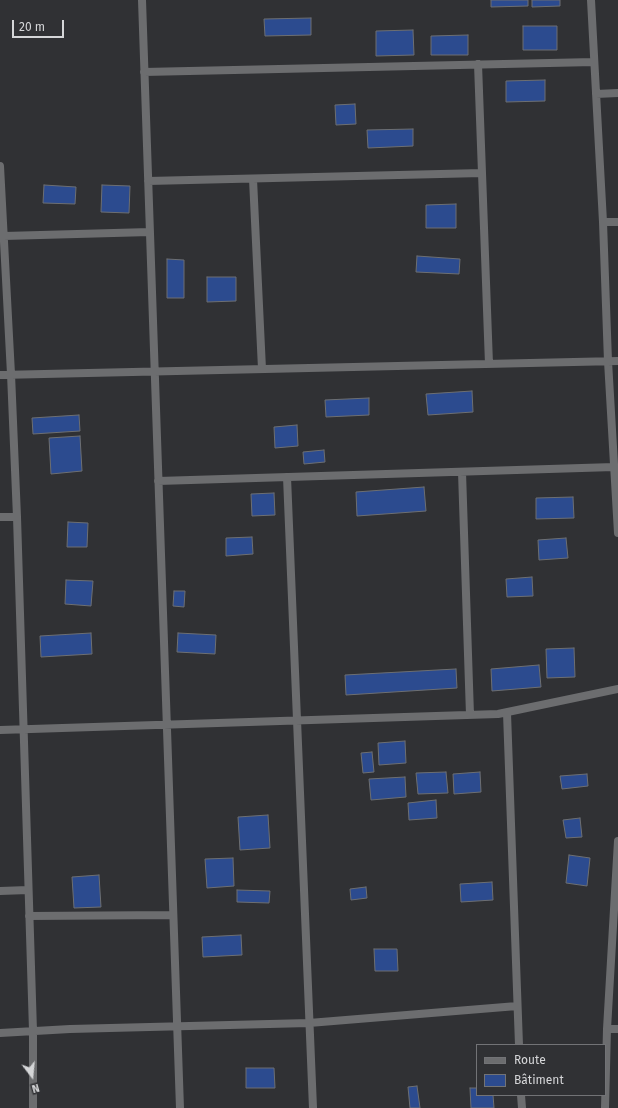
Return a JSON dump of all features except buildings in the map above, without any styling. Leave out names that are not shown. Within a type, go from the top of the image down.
[{"type":"street","points":[[142,0],[180,1108]]},
{"type":"street","points":[[591,0],[603,222],[608,361],[618,533]]},
{"type":"street","points":[[144,72],[594,62]]},
{"type":"street","points":[[478,64],[489,364]]},
{"type":"street","points":[[596,94],[618,93]]},
{"type":"street","points":[[0,166],[17,517],[33,1031],[33,1108]]},
{"type":"street","points":[[148,181],[482,173]]},
{"type":"street","points":[[253,179],[262,369]]},
{"type":"street","points":[[603,222],[618,222]]},
{"type":"street","points":[[4,236],[150,232]]},
{"type":"street","points":[[0,375],[618,361]]},
{"type":"street","points":[[158,481],[614,467]]},
{"type":"street","points":[[462,472],[470,715]]},
{"type":"street","points":[[287,477],[313,1108]]},
{"type":"street","points":[[0,517],[17,517]]},
{"type":"street","points":[[0,730],[498,714],[618,689]]},
{"type":"street","points":[[507,712],[519,1044]]},
{"type":"street","points":[[606,1108],[607,1029],[618,841]]},
{"type":"street","points":[[0,891],[28,890]]},
{"type":"street","points":[[29,916],[173,914]]},
{"type":"street","points":[[0,1033],[70,1029],[309,1023],[517,1006]]},
{"type":"street","points":[[607,1029],[618,1029]]},
{"type":"street","points":[[521,1096],[522,1108]]}]
